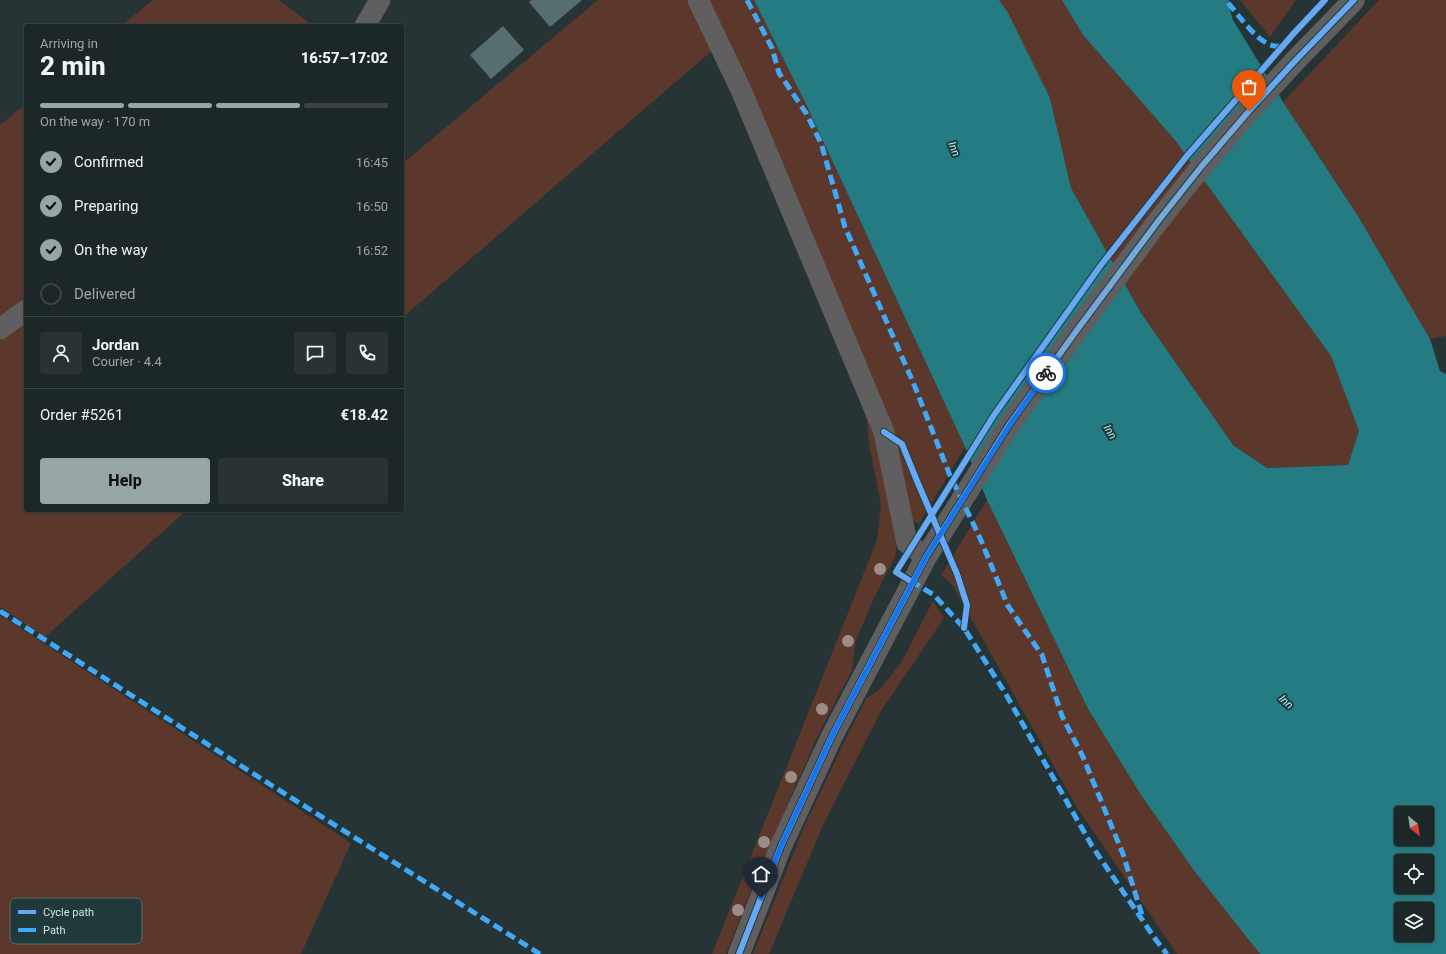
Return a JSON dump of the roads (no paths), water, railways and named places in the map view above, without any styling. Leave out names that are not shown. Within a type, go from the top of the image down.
[{"type":"street","points":[[366,24],[380,0]]},
{"type":"street","points":[[698,0],[741,90],[884,432],[906,543],[926,557]]},
{"type":"street","points":[[739,954],[781,846],[832,736],[926,557],[1009,426],[1077,330],[1159,220],[1201,167],[1249,111],[1354,0]]},
{"type":"street","points":[[0,329],[24,311]]},
{"type":"water","name":"Inn","points":[[754,0],[999,0],[1008,13],[1050,98],[1071,188],[1141,313],[1233,445],[1267,468],[1348,465],[1359,431],[1331,356],[1174,139],[1083,35],[1062,0],[1229,0],[1228,3],[1233,20],[1283,102],[1358,216],[1430,339],[1440,371],[1446,374],[1446,954],[1260,954],[1195,872],[1141,795],[1088,709],[987,500],[965,447],[806,104]]}]
